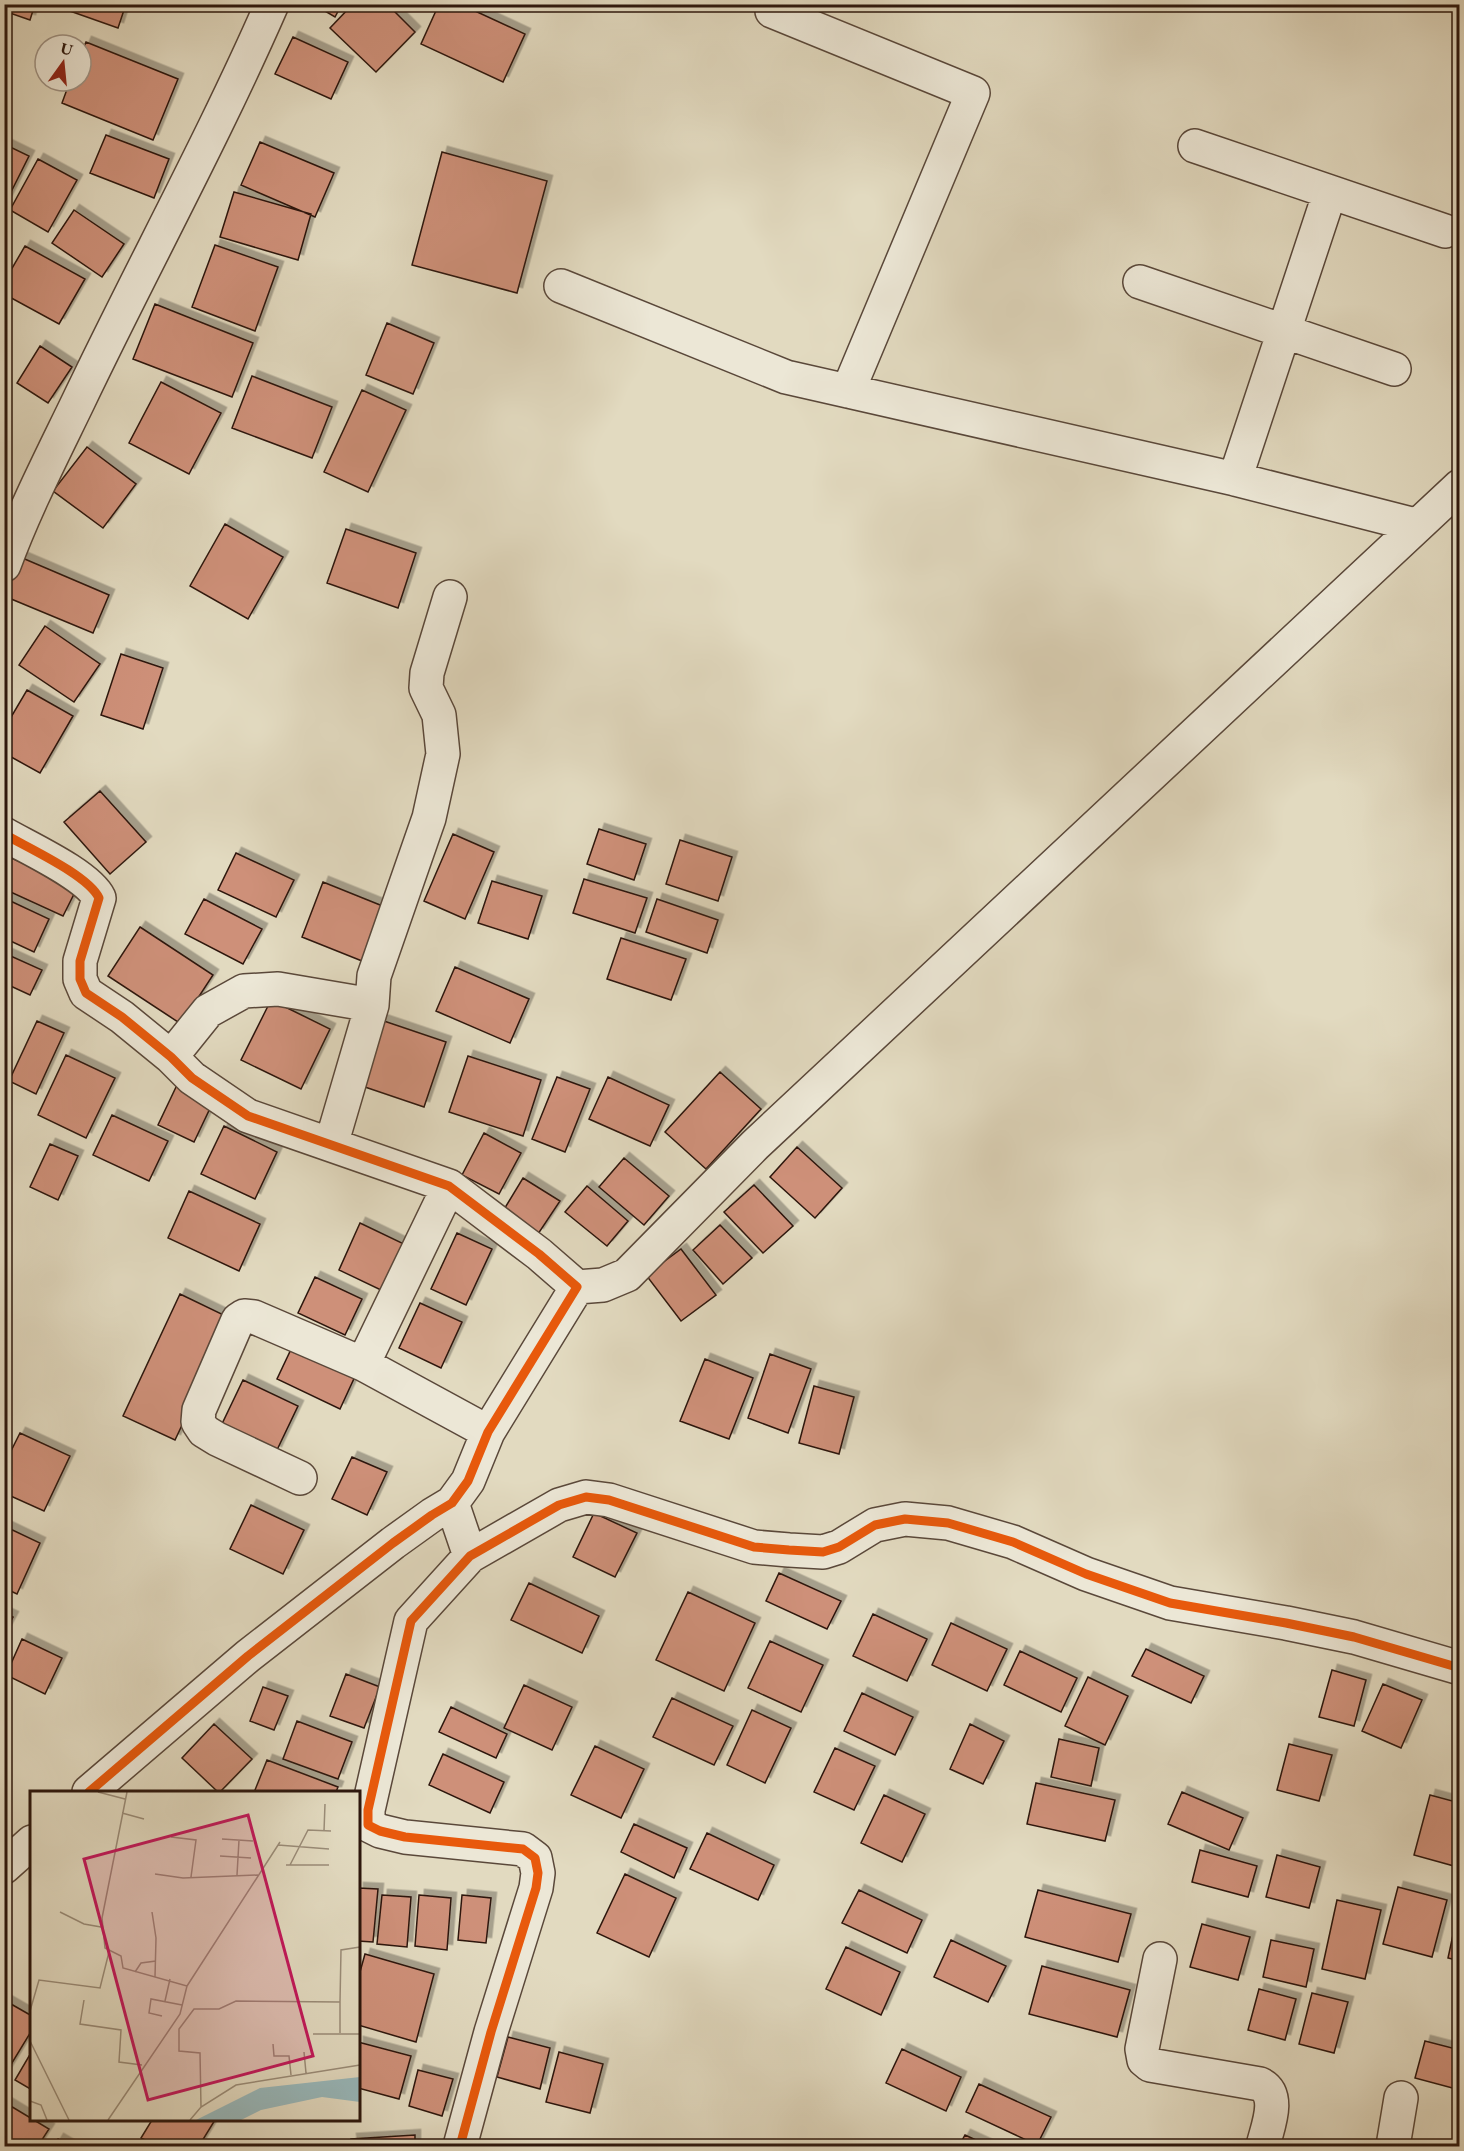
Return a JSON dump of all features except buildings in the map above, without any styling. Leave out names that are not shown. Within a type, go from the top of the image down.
[{"type":"street","points":[[4,565],[17,528],[243,70],[272,4]]},
{"type":"street","points":[[772,11],[973,93],[848,392]]},
{"type":"street","points":[[1196,146],[1445,231]]},
{"type":"street","points":[[1235,479],[1330,192]]},
{"type":"street","points":[[1140,282],[1394,369]]},
{"type":"street","points":[[561,286],[786,377],[1235,479],[1415,525]]},
{"type":"street","points":[[4,834],[73,873],[95,890],[99,898],[80,961],[80,979],[86,993],[122,1017],[171,1057],[192,1078],[248,1116],[449,1186],[539,1254],[577,1287],[603,1286],[627,1275],[755,1145],[1415,525],[1460,486]]},
{"type":"street","points":[[331,1145],[372,1005],[374,976],[429,818],[443,754],[439,715],[426,688],[427,673],[450,597]]},
{"type":"street","points":[[171,1057],[208,1011],[244,991],[278,989],[372,1005]]},
{"type":"street","points":[[363,1364],[449,1186]]},
{"type":"street","points":[[90,1791],[248,1656],[401,1537],[432,1515],[454,1507],[488,1432],[577,1287]]},
{"type":"street","points":[[300,1478],[216,1439],[204,1431],[198,1422],[199,1410],[238,1320],[244,1317],[254,1317],[363,1364],[488,1432]]},
{"type":"street","points":[[460,2146],[491,2032],[536,1888],[538,1872],[535,1858],[523,1849],[405,1837],[380,1831],[368,1825],[368,1810],[411,1622],[468,1551],[559,1505],[586,1497],[609,1500],[754,1547],[823,1552],[839,1547],[875,1525],[905,1519],[948,1523],[1013,1542],[1086,1574],[1170,1603],[1286,1623],[1354,1638],[1460,1668]]},
{"type":"street","points":[[454,1507],[468,1551]]},
{"type":"street","points":[[1160,1959],[1142,2049],[1144,2060],[1150,2065],[1260,2084],[1266,2087],[1272,2101],[1263,2146]]},
{"type":"street","points":[[1393,2146],[1401,2098]]},
{"type":"cycle path","points":[[4,834],[70,871],[93,889],[99,898],[80,961],[80,979],[86,993],[122,1017],[171,1057],[192,1078],[248,1116],[449,1186],[539,1254],[577,1287],[488,1432],[468,1481],[452,1503],[393,1543],[248,1656],[90,1791]]},
{"type":"cycle path","points":[[460,2146],[491,2032],[536,1888],[538,1873],[535,1858],[523,1849],[405,1837],[380,1831],[368,1825],[368,1810],[411,1621],[470,1556],[559,1505],[586,1497],[609,1500],[754,1547],[823,1552],[839,1547],[875,1525],[905,1519],[948,1523],[1013,1542],[1086,1574],[1170,1603],[1354,1637],[1460,1668]]}]
